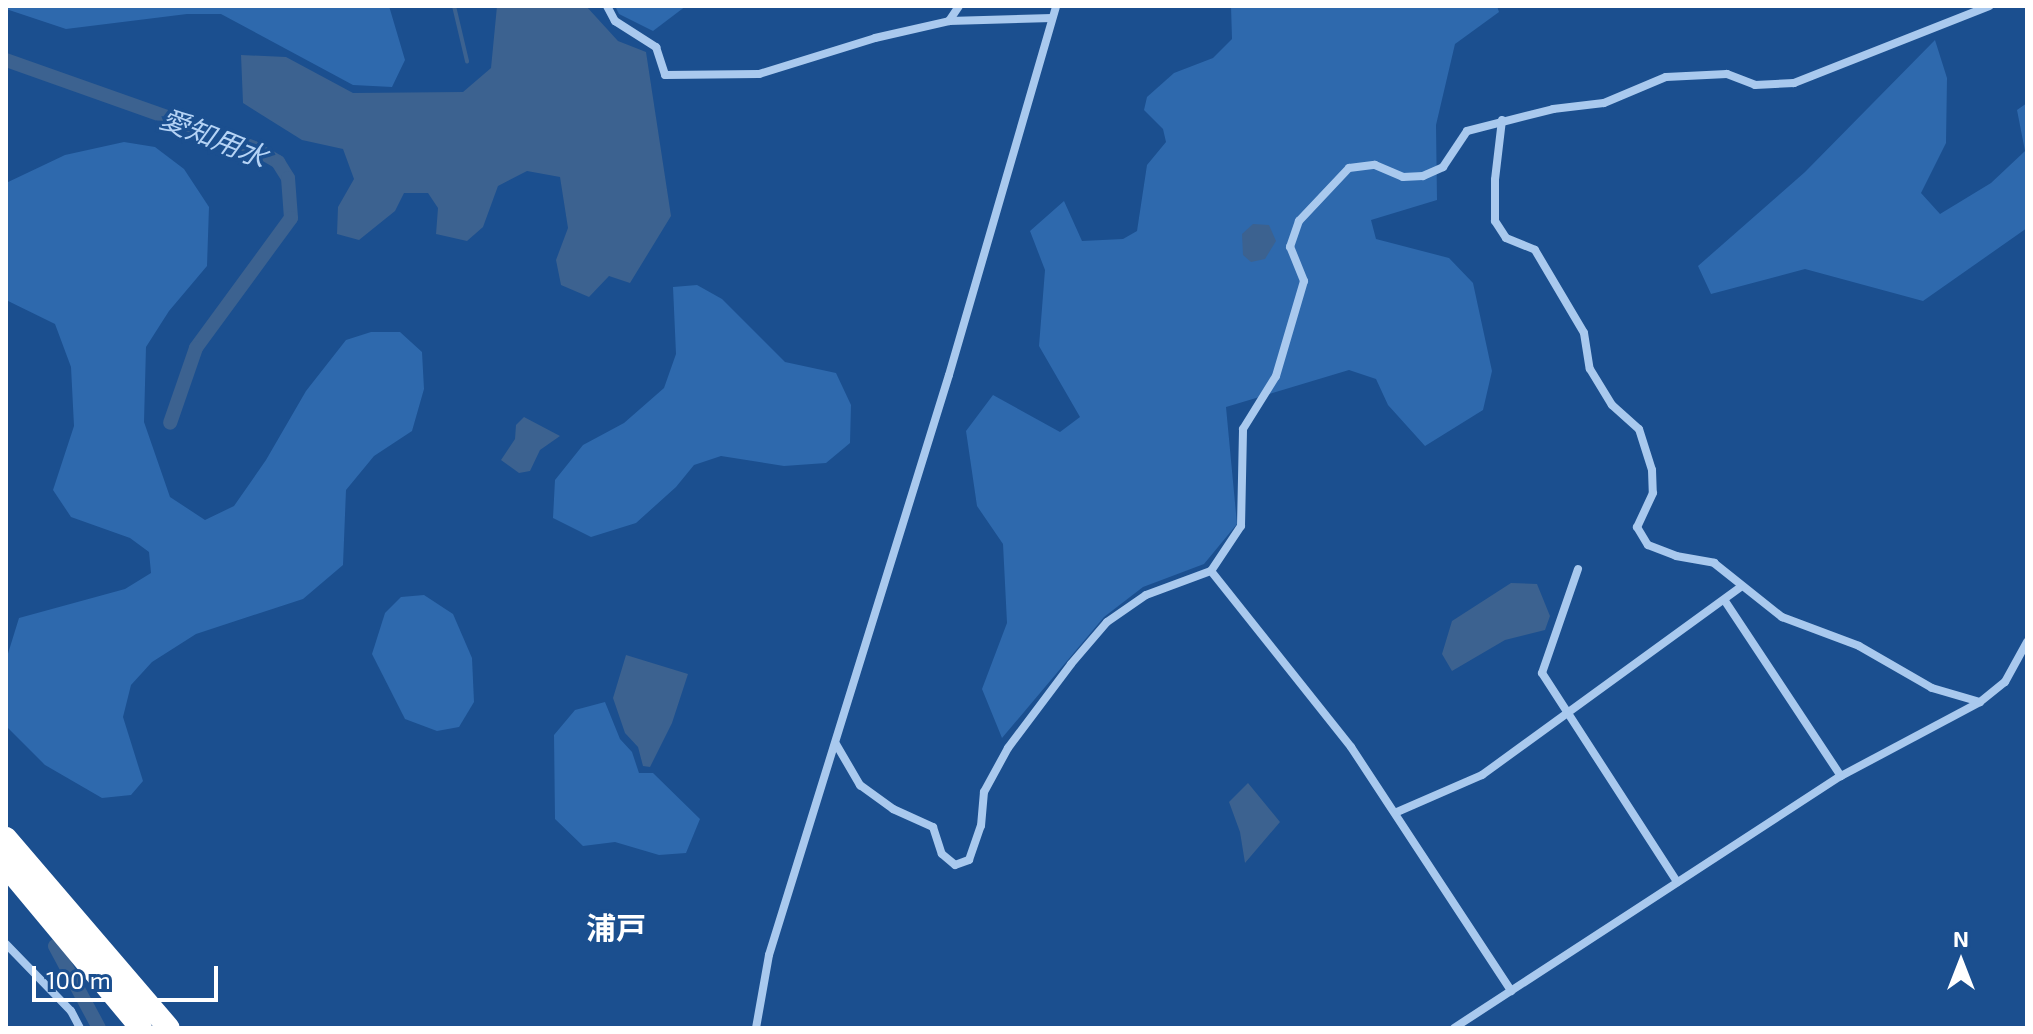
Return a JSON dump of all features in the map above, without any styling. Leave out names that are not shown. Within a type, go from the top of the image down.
[{"type":"highway","points":[[6,838],[169,1028]]},
{"type":"highway","points":[[6,866],[141,1028]]},
{"type":"street","points":[[607,6],[615,21],[656,47],[665,75],[759,74],[875,38],[949,21],[1052,18]]},
{"type":"street","points":[[949,21],[959,6]]},
{"type":"street","points":[[756,1028],[769,955],[836,744],[1056,6]]},
{"type":"street","points":[[836,744],[860,785],[893,809],[933,827],[942,854],[955,865],[969,860],[981,826],[984,792],[1008,748],[1071,664],[1107,622],[1146,595],[1211,571],[1241,526],[1243,429],[1276,376],[1304,281],[1290,247],[1299,221],[1349,168],[1375,165],[1403,177],[1423,176],[1443,167],[1467,131],[1502,120],[1604,103],[1666,77],[1727,74],[1755,85],[1794,83],[1989,6]]},
{"type":"street","points":[[1502,120],[1495,180],[1495,221],[1506,238],[1535,250],[1584,333],[1590,369],[1612,405],[1639,429],[1652,470],[1653,493],[1637,527],[1648,545],[1676,556],[1714,563],[1782,617],[1859,646],[1932,688],[1980,702]]},
{"type":"street","points":[[1578,569],[1542,673],[1677,882]]},
{"type":"street","points":[[1211,571],[1351,747],[1397,812],[1511,991]]},
{"type":"street","points":[[1397,812],[1482,775],[1742,586]]},
{"type":"street","points":[[1725,601],[1841,776]]},
{"type":"street","points":[[1454,1028],[1841,776],[1980,702],[2005,682],[2027,642]]},
{"type":"street","points":[[6,944],[71,1011],[80,1028]]},
{"type":"shaded area","points":[[6,6],[389,6],[405,60],[392,87],[353,85],[221,14],[187,14],[66,29],[6,9]]},
{"type":"shaded area","points":[[497,6],[586,6],[618,41],[646,52],[671,216],[630,283],[609,276],[589,297],[561,285],[556,260],[568,228],[560,177],[527,171],[498,186],[483,227],[467,241],[436,234],[438,208],[428,193],[404,193],[395,211],[359,240],[337,234],[338,207],[354,179],[343,149],[302,140],[243,103],[241,55],[286,57],[353,93],[463,92],[491,68]]},
{"type":"shaded area","points":[[615,6],[686,6],[653,31],[619,14]]},
{"type":"shaded area","points":[[1231,6],[1497,6],[1499,12],[1455,44],[1436,125],[1437,200],[1371,220],[1376,239],[1449,258],[1473,283],[1492,371],[1483,410],[1425,446],[1388,405],[1376,379],[1349,370],[1226,407],[1237,524],[1204,564],[1143,587],[1104,617],[1002,738],[982,689],[1007,623],[1003,544],[977,506],[966,431],[993,395],[1060,432],[1080,417],[1039,346],[1045,270],[1030,231],[1064,201],[1082,241],[1123,239],[1137,231],[1147,165],[1166,142],[1163,129],[1144,110],[1147,97],[1174,73],[1213,58],[1232,39]]},
{"type":"shaded area","points":[[1935,40],[1947,78],[1946,143],[1921,193],[1940,214],[1991,183],[2025,151],[2017,110],[2027,103],[2027,228],[1923,301],[1805,269],[1711,294],[1698,266],[1805,172]]},
{"type":"shaded area","points":[[124,142],[155,147],[184,169],[209,207],[207,266],[169,311],[146,347],[144,422],[170,497],[205,520],[234,506],[266,460],[306,391],[346,340],[371,332],[400,332],[422,352],[424,389],[412,431],[374,456],[346,490],[343,565],[303,599],[196,634],[152,662],[131,685],[123,717],[143,781],[131,795],[102,798],[45,765],[6,726],[6,660],[19,618],[125,589],[151,573],[149,552],[130,538],[71,517],[53,490],[74,426],[71,367],[55,324],[6,300],[6,183],[65,155]]},
{"type":"shaded area","points":[[1253,224],[1269,225],[1276,241],[1265,259],[1251,262],[1243,255],[1242,234]]},
{"type":"shaded area","points":[[697,285],[722,299],[785,362],[836,373],[851,405],[850,443],[826,463],[784,466],[721,456],[694,465],[676,487],[636,523],[591,537],[553,518],[555,480],[583,445],[624,423],[664,388],[676,354],[673,287]]},
{"type":"shaded area","points":[[524,417],[560,436],[540,450],[530,471],[519,473],[501,460],[515,439],[516,425]]},
{"type":"shaded area","points":[[1511,583],[1537,584],[1550,616],[1545,630],[1505,640],[1452,671],[1442,654],[1452,621]]},
{"type":"shaded area","points":[[424,595],[453,614],[472,658],[474,702],[459,727],[437,731],[405,719],[372,654],[385,613],[401,597]]},
{"type":"shaded area","points":[[626,655],[688,674],[672,723],[650,767],[643,766],[638,747],[625,733],[613,698]]},
{"type":"shaded area","points":[[605,702],[620,739],[632,752],[639,773],[653,773],[700,819],[686,853],[659,855],[615,842],[583,846],[555,819],[554,735],[575,710]]},
{"type":"shaded area","points":[[1248,783],[1280,822],[1245,863],[1240,832],[1229,802]]},
{"type":"waterway","points":[[454,6],[467,61]]},
{"type":"waterway","name":"愛知用水","points":[[6,60],[254,148],[278,162],[288,178],[291,218],[196,348],[170,423]]},
{"type":"waterway","name":"愛知用水","points":[[55,946],[99,1028]]},
{"type":"district","name":"浦戸","points":[[616,927]]}]
